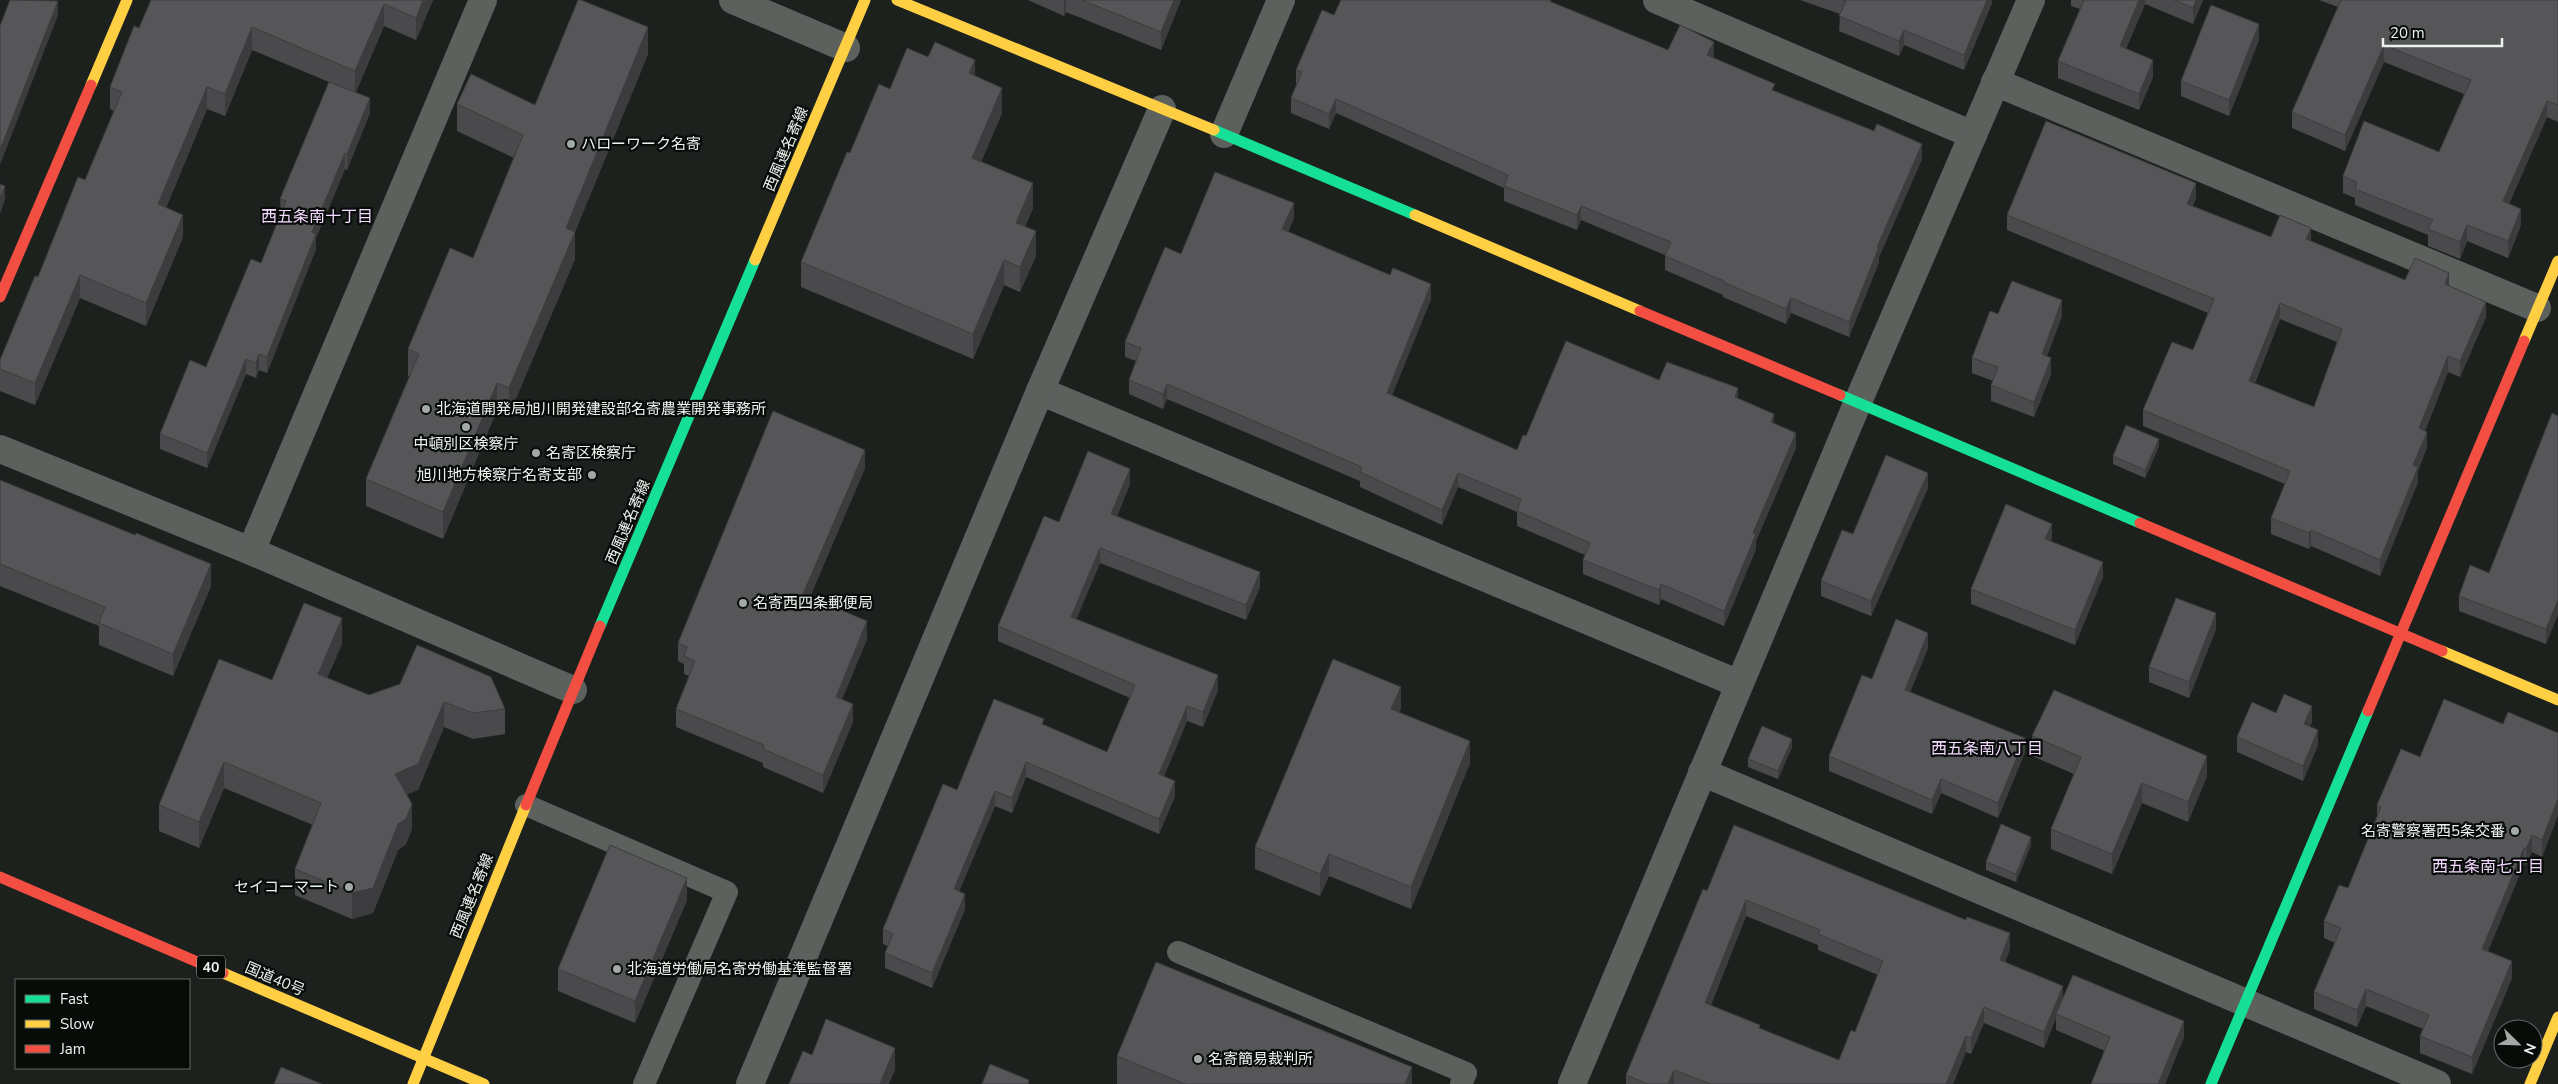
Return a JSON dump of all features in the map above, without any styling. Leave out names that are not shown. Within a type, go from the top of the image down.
[{"type":"main road","points":[[0,297],[127,0]]},
{"type":"main road","name":"西風連名寄線","points":[[413,1084],[573,690],[866,0]]},
{"type":"main road","points":[[897,0],[1224,134],[2400,635],[2558,700]]},
{"type":"main road","points":[[2211,1084],[2558,261]]},
{"type":"main road","name":"国道40号","points":[[0,877],[484,1084]]},
{"type":"main road","points":[[2530,1084],[2558,1017]]},
{"type":"street","points":[[252,551],[483,0]]},
{"type":"street","points":[[732,0],[846,48]]},
{"type":"street","points":[[1224,134],[1281,0]]},
{"type":"street","points":[[1657,0],[1973,135]]},
{"type":"street","points":[[1572,1084],[1857,404],[2031,0]]},
{"type":"street","points":[[1995,82],[2538,308]]},
{"type":"street","points":[[750,1084],[1040,391],[1162,109]]},
{"type":"street","points":[[1040,391],[1739,684]]},
{"type":"street","points":[[0,449],[252,551],[573,690]]},
{"type":"street","points":[[1702,772],[2437,1084]]},
{"type":"lane","points":[[526,805],[727,892],[644,1084]]},
{"type":"lane","points":[[1178,952],[1466,1073],[1461,1084]]},
{"type":"building","points":[[10,0],[58,1],[0,150],[0,26]]},
{"type":"building","points":[[151,0],[423,0],[416,18],[384,4],[355,71],[252,27],[225,94],[207,87],[158,204],[183,215],[146,303],[80,275],[35,383],[0,369],[0,360],[35,276],[38,277],[78,177],[85,180],[122,92],[110,87],[134,26],[139,28]]},
{"type":"building","points":[[578,0],[648,27],[566,228],[575,232],[509,388],[497,383],[443,512],[366,479],[419,354],[408,349],[450,248],[473,258],[523,135],[457,104],[471,74],[535,105]]},
{"type":"building","points":[[1082,0],[1174,0],[1161,32]]},
{"type":"building","points":[[1341,0],[1550,0],[1668,50],[1680,25],[1714,42],[1707,55],[1775,84],[1772,90],[1874,131],[1877,124],[1922,144],[1877,247],[1879,247],[1849,322],[1791,298],[1786,309],[1723,282],[1665,256],[1671,242],[1581,206],[1577,215],[1504,186],[1508,175],[1336,99],[1329,114],[1291,98],[1302,72],[1296,70],[1322,10],[1334,15]]},
{"type":"building","points":[[1843,0],[1987,0],[1964,55],[1904,30],[1899,41],[1839,16],[1846,1]]},
{"type":"building","points":[[2084,0],[2139,0],[2120,46],[2153,60],[2139,94],[2058,61]]},
{"type":"building","points":[[2174,0],[2196,0],[2193,8]]},
{"type":"building","points":[[2341,0],[2558,0],[2558,105],[2547,101],[2503,201],[2521,209],[2508,241],[2467,225],[2460,242],[2428,229],[2433,220],[2355,189],[2357,182],[2343,176],[2364,121],[2439,152],[2471,80],[2384,45],[2345,135],[2292,112]]},
{"type":"building","points":[[2211,5],[2259,24],[2229,100],[2181,81]]},
{"type":"building","points":[[935,42],[975,60],[969,73],[1002,88],[972,158],[1033,183],[1016,223],[1036,231],[1020,267],[1004,260],[973,334],[801,262],[847,152],[850,153],[879,84],[890,89],[907,48],[928,57]]},
{"type":"building","points":[[329,82],[370,98],[312,232],[316,234],[267,357],[259,354],[256,363],[246,359],[207,453],[160,434],[190,360],[206,367],[251,259],[261,263],[286,201],[280,199]]},
{"type":"building","points":[[2046,121],[2196,183],[2187,204],[2271,237],[2280,215],[2311,228],[2306,239],[2405,280],[2415,258],[2449,273],[2445,284],[2486,302],[2460,361],[2448,356],[2419,428],[2427,432],[2413,465],[2418,467],[2380,560],[2311,530],[2309,533],[2271,518],[2290,471],[2143,410],[2172,342],[2193,350],[2214,299],[2007,215]],"holes":[[[2280,303],[2342,329],[2314,407],[2249,381]]]},
{"type":"building","points":[[1215,172],[1294,203],[1282,229],[1390,275],[1393,268],[1431,284],[1387,393],[1517,450],[1523,435],[1526,436],[1566,341],[1659,380],[1667,362],[1738,388],[1735,397],[1774,414],[1771,422],[1796,433],[1753,533],[1756,534],[1724,611],[1661,584],[1659,590],[1583,560],[1590,543],[1517,511],[1521,499],[1458,473],[1442,510],[1360,472],[1362,467],[1167,384],[1163,394],[1129,380],[1141,348],[1125,342],[1165,247],[1181,254]]},
{"type":"building","points":[[0,184],[5,186],[0,199]]},
{"type":"building","points":[[2012,281],[2062,300],[2042,354],[2051,358],[2034,402],[1991,385],[1998,367],[1972,358],[1990,311],[1998,314]]},
{"type":"building","points":[[773,411],[865,450],[803,594],[867,621],[836,697],[853,704],[823,775],[763,749],[764,745],[676,709],[695,661],[684,656],[687,647],[678,643]]},
{"type":"building","points":[[2552,413],[2558,416],[2558,600],[2546,629],[2459,596],[2470,565],[2489,573]]},
{"type":"building","points":[[2126,425],[2159,439],[2145,470],[2113,456]]},
{"type":"building","points":[[1088,451],[1130,469],[1111,514],[1260,572],[1246,605],[1100,548],[1071,617],[1218,675],[1203,712],[1187,706],[1159,774],[1175,781],[1159,819],[1026,762],[1012,798],[995,791],[954,889],[965,894],[932,973],[885,953],[893,934],[883,929],[943,784],[957,790],[994,699],[1044,719],[1042,724],[1107,752],[1135,685],[998,626],[1044,516],[1059,522]]},
{"type":"building","points":[[1886,455],[1928,473],[1871,601],[1821,581],[1842,530],[1853,534]]},
{"type":"building","points":[[0,480],[211,564],[173,654],[99,623],[105,607],[0,564]]},
{"type":"building","points":[[2006,504],[2052,524],[2045,539],[2103,562],[2075,630],[1971,589]]},
{"type":"building","points":[[2176,598],[2216,613],[2189,682],[2149,667]]},
{"type":"building","points":[[304,603],[342,618],[318,674],[369,695],[400,684],[417,645],[491,677],[505,709],[473,713],[444,702],[418,764],[395,774],[412,804],[406,819],[398,824],[373,888],[352,893],[295,869],[321,803],[224,762],[199,822],[159,805],[219,659],[272,680]]},
{"type":"building","points":[[1896,619],[1928,633],[1905,690],[2025,738],[1998,803],[1941,779],[1932,800],[1829,756],[1862,675],[1872,679]]},
{"type":"building","points":[[1333,659],[1401,687],[1391,709],[1470,741],[1411,887],[1329,854],[1320,874],[1255,847]]},
{"type":"building","points":[[2054,690],[2207,756],[2188,802],[2142,783],[2112,854],[2051,829],[2081,757],[2032,736]]},
{"type":"building","points":[[2284,694],[2312,706],[2304,724],[2318,730],[2303,766],[2237,737],[2252,702],[2276,713]]},
{"type":"building","points":[[2444,699],[2503,724],[2508,712],[2558,733],[2558,799],[2542,840],[2532,835],[2526,849],[2524,848],[2482,949],[2512,961],[2472,1057],[2420,1036],[2429,1015],[2366,989],[2357,1010],[2314,992],[2341,928],[2324,921],[2339,885],[2348,888],[2381,807],[2377,805],[2401,749],[2420,757]]},
{"type":"building","points":[[1762,726],[1792,739],[1778,771],[1748,759]]},
{"type":"building","points":[[2001,824],[2031,837],[2016,874],[1986,862]]},
{"type":"building","points":[[1734,825],[1966,920],[1967,917],[2010,933],[2000,960],[2063,986],[2044,1032],[1984,1007],[1971,1038],[1966,1036],[1946,1084],[1711,1084],[1674,1070],[1668,1084],[1648,1084],[1626,1075],[1703,889],[1707,891]],"holes":[[[1746,900],[1820,930],[1818,934],[1883,961],[1855,1032],[1851,1030],[1839,1060],[1759,1028],[1760,1025],[1705,1003]]]},
{"type":"building","points":[[610,845],[687,878],[635,1001],[558,969]]},
{"type":"building","points":[[1156,962],[1412,1067],[1405,1084],[1185,1084],[1117,1056]]},
{"type":"building","points":[[2073,975],[2184,1021],[2158,1084],[2091,1084],[2110,1037],[2056,1014]]},
{"type":"building","points":[[826,1019],[895,1048],[880,1084],[789,1084],[803,1051],[812,1055]]},
{"type":"building","points":[[990,1064],[1029,1080],[1028,1084],[982,1084]]},
{"type":"building","points":[[281,1067],[322,1084],[274,1084]]},
{"type":"traffic: fast","points":[[1214,130],[1415,215]]},
{"type":"traffic: fast","points":[[600,626],[755,260]]},
{"type":"traffic: fast","points":[[1840,395],[2140,523]]},
{"type":"traffic: fast","points":[[2211,1084],[2368,711]]},
{"type":"traffic: slow","points":[[91,85],[127,0]]},
{"type":"traffic: slow","points":[[755,260],[865,0]]},
{"type":"traffic: slow","points":[[897,0],[1214,130]]},
{"type":"traffic: slow","points":[[1415,215],[1640,311]]},
{"type":"traffic: slow","points":[[2524,341],[2558,261]]},
{"type":"traffic: slow","points":[[2442,651],[2558,700]]},
{"type":"traffic: slow","points":[[413,1084],[526,805]]},
{"type":"traffic: slow","points":[[223,973],[484,1084]]},
{"type":"traffic: slow","points":[[2530,1084],[2558,1017]]},
{"type":"traffic: jam","points":[[0,297],[91,85]]},
{"type":"traffic: jam","points":[[1640,311],[1840,395]]},
{"type":"traffic: jam","points":[[2368,711],[2524,341]]},
{"type":"traffic: jam","points":[[2140,523],[2442,651]]},
{"type":"traffic: jam","points":[[526,805],[600,626]]},
{"type":"traffic: jam","points":[[0,877],[223,973]]},
{"type":"place","name":"ハローワーク名寄","points":[[571,144]]},
{"type":"place","name":"北海道開発局旭川開発建設部名寄農業開発事務所","points":[[426,409]]},
{"type":"place","name":"中頓別区検察庁","points":[[466,427]]},
{"type":"place","name":"名寄区検察庁","points":[[536,453]]},
{"type":"place","name":"旭川地方検察庁名寄支部","points":[[592,475]]},
{"type":"place","name":"名寄西四条郵便局","points":[[743,603]]},
{"type":"place","name":"名寄警察署西5条交番","points":[[2515,831]]},
{"type":"place","name":"セイコーマート","points":[[349,887]]},
{"type":"place","name":"北海道労働局名寄労働基準監督署","points":[[617,969]]},
{"type":"place","name":"名寄簡易裁判所","points":[[1198,1059]]},
{"type":"district","name":"西五条南十丁目","points":[[317,216]]},
{"type":"district","name":"西五条南八丁目","points":[[1987,748]]},
{"type":"district","name":"西五条南七丁目","points":[[2488,866]]}]
